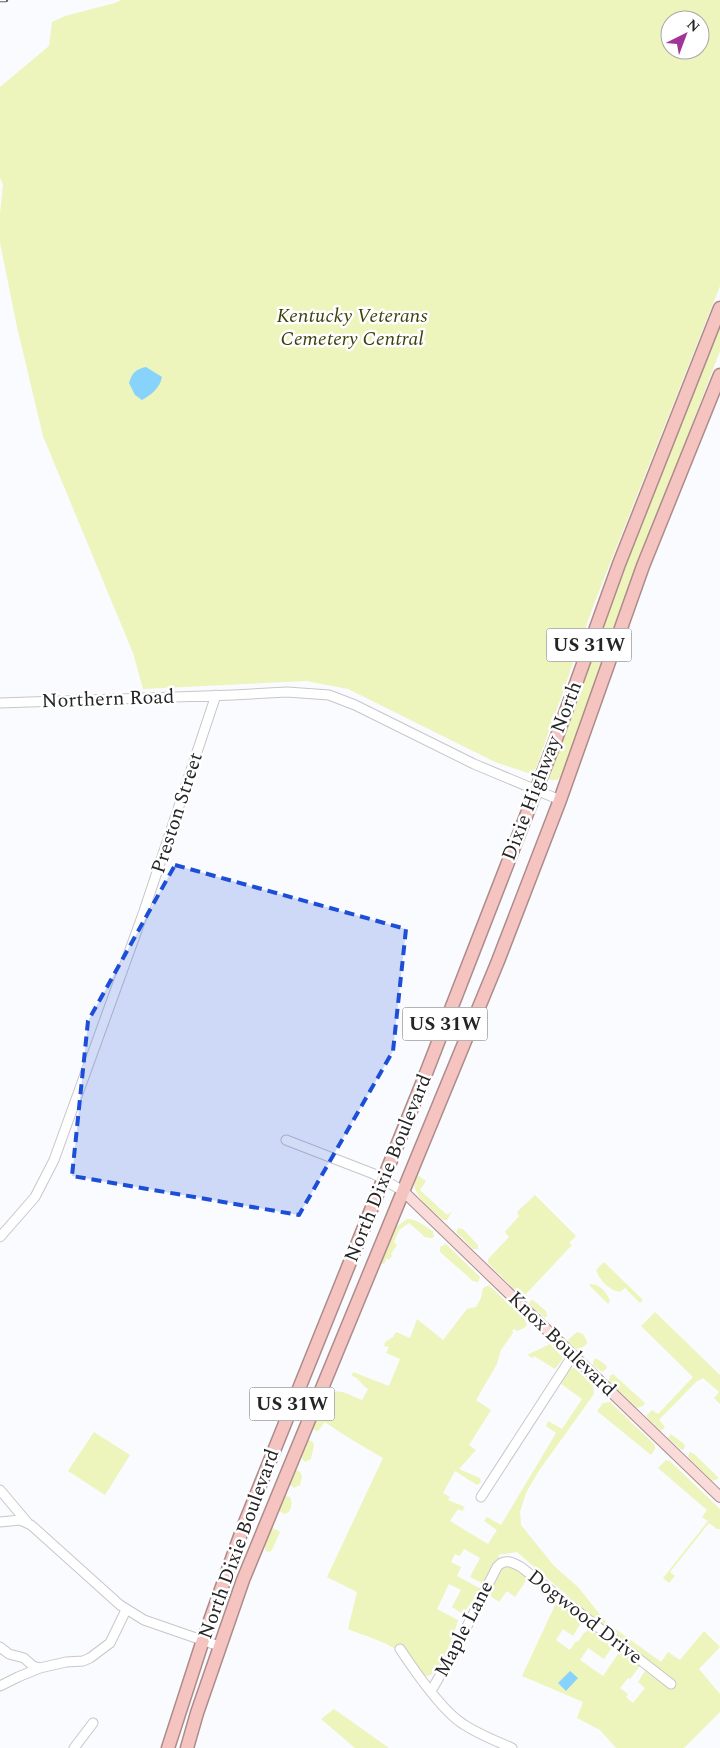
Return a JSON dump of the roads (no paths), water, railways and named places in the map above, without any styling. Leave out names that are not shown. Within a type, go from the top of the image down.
[{"type":"highway","name":"Dixie Highway North","points":[[429,1065],[556,739],[619,564],[720,308]]},
{"type":"highway","name":"Dixie Highway North","points":[[450,1075],[502,952],[560,800],[644,566],[720,375]]},
{"type":"highway","name":"North Dixie Boulevard","points":[[168,1748],[203,1640],[246,1518],[429,1065]]},
{"type":"highway","name":"North Dixie Boulevard","points":[[187,1748],[219,1646],[272,1506],[324,1385],[450,1075]]},
{"type":"main road","name":"Knox Boulevard","points":[[404,1191],[720,1497]]},
{"type":"street","points":[[216,695],[287,692],[315,694],[342,699],[474,764],[560,800]]},
{"type":"street","name":"Northern Road","points":[[0,703],[216,695]]},
{"type":"street","name":"Preston Street","points":[[0,1237],[35,1197],[54,1160],[144,911],[216,695]]},
{"type":"street","points":[[286,1140],[384,1179],[404,1191]]},
{"type":"street","points":[[481,1497],[573,1355]]},
{"type":"street","points":[[0,1490],[28,1523],[126,1610],[144,1620],[219,1646]]},
{"type":"street","points":[[0,1522],[20,1520],[28,1523]]},
{"type":"street","name":"Dogwood Drive","points":[[497,1567],[502,1562],[508,1561],[521,1567],[671,1684]]},
{"type":"street","name":"Maple Lane","points":[[431,1691],[438,1682],[497,1567]]},
{"type":"street","points":[[0,1686],[18,1676],[40,1668],[90,1658],[110,1642],[126,1610]]},
{"type":"street","points":[[0,1647],[9,1654],[24,1658],[33,1666],[40,1668]]},
{"type":"street","points":[[400,1649],[447,1712],[462,1724],[512,1748]]},
{"type":"street","points":[[74,1748],[93,1723]]},
{"type":"water","points":[[146,367],[162,377],[155,391],[142,400],[135,395],[129,383],[135,372]]},
{"type":"water","points":[[570,1671],[578,1678],[566,1691],[558,1683]]},
{"type":"railway","points":[[0,0],[6,0]]},
{"type":"park label","name":"Kentucky Veterans Cemetery Central","points":[[352,328]]}]
